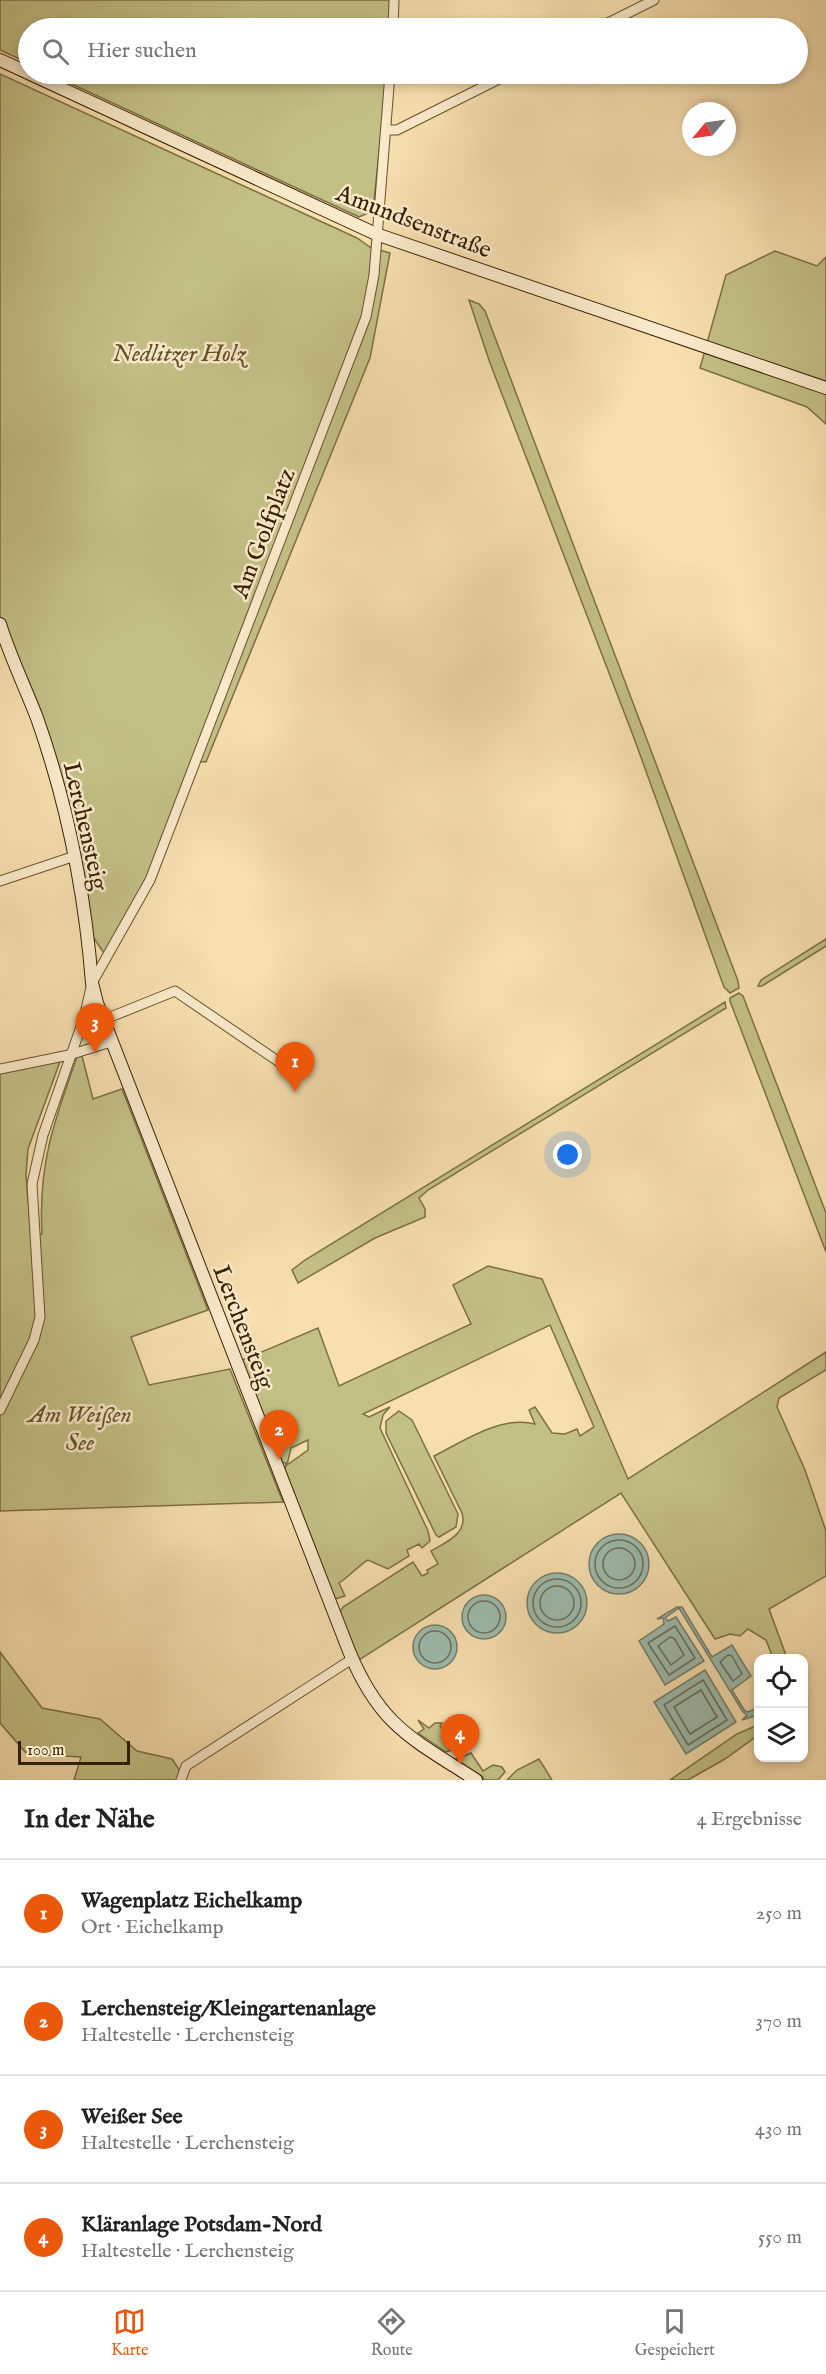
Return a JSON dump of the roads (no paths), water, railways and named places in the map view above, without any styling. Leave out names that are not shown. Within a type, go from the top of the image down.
[{"type":"street","points":[[393,18],[394,0]]},
{"type":"street","points":[[618,18],[654,0]]},
{"type":"street","name":"Amundsenstraße","points":[[0,60],[18,68]]},
{"type":"street","name":"Amundsenstraße","points":[[52,84],[376,234],[826,388]]},
{"type":"street","name":"Am Golfplatz","points":[[0,1410],[34,1340],[40,1317],[32,1184],[43,1135],[84,1017],[92,983],[150,880],[366,317],[374,275],[389,84]]},
{"type":"street","points":[[387,130],[397,130],[489,84]]},
{"type":"street","name":"Lerchensteig","points":[[0,624],[37,718],[75,856],[92,983],[111,1042],[352,1659],[369,1693],[387,1717],[414,1740],[476,1780]]},
{"type":"street","points":[[0,881],[75,856]]},
{"type":"street","points":[[104,1020],[175,991],[285,1066]]},
{"type":"street","points":[[0,1069],[69,1055],[111,1042]]},
{"type":"street","points":[[181,1780],[186,1766],[352,1659]]},
{"type":"water","points":[[619,1534],[640,1543],[649,1564],[640,1585],[619,1594],[598,1585],[589,1564],[598,1543]]},
{"type":"water","points":[[551,1573],[563,1573],[574,1578],[582,1586],[587,1603],[585,1615],[574,1628],[563,1633],[551,1633],[540,1628],[532,1620],[527,1609],[527,1597],[532,1586],[540,1578]]},
{"type":"water","points":[[484,1595],[493,1596],[500,1601],[505,1608],[505,1626],[500,1633],[493,1638],[484,1639],[475,1638],[468,1633],[463,1626],[462,1617],[463,1608],[468,1601],[475,1596]]},
{"type":"water","points":[[677,1607],[682,1607],[712,1657],[732,1645],[751,1676],[732,1690],[745,1711],[754,1709],[754,1716],[742,1720],[747,1715],[679,1608],[665,1618],[668,1621],[676,1617],[704,1661],[665,1685],[639,1641],[664,1624],[663,1618],[657,1619]]},
{"type":"water","points":[[435,1625],[444,1626],[451,1631],[456,1638],[456,1656],[451,1663],[444,1668],[435,1669],[426,1668],[419,1663],[414,1656],[413,1647],[414,1638],[419,1631],[426,1626]]},
{"type":"water","points":[[705,1670],[736,1722],[686,1754],[654,1702]]},
{"type":"place","name":"Weißer See","points":[[95,1053]]},
{"type":"place","name":"Wagenplatz Eichelkamp","points":[[295,1092]]},
{"type":"place","name":"Lerchensteig/Kleingartenanlage","points":[[279,1460]]},
{"type":"place","name":"Kläranlage Potsdam-Nord","points":[[460,1764]]},
{"type":"park label","name":"Nedlitzer Holz","points":[[179,353]]},
{"type":"park label","name":"Am Weißen See","points":[[80,1428]]}]
